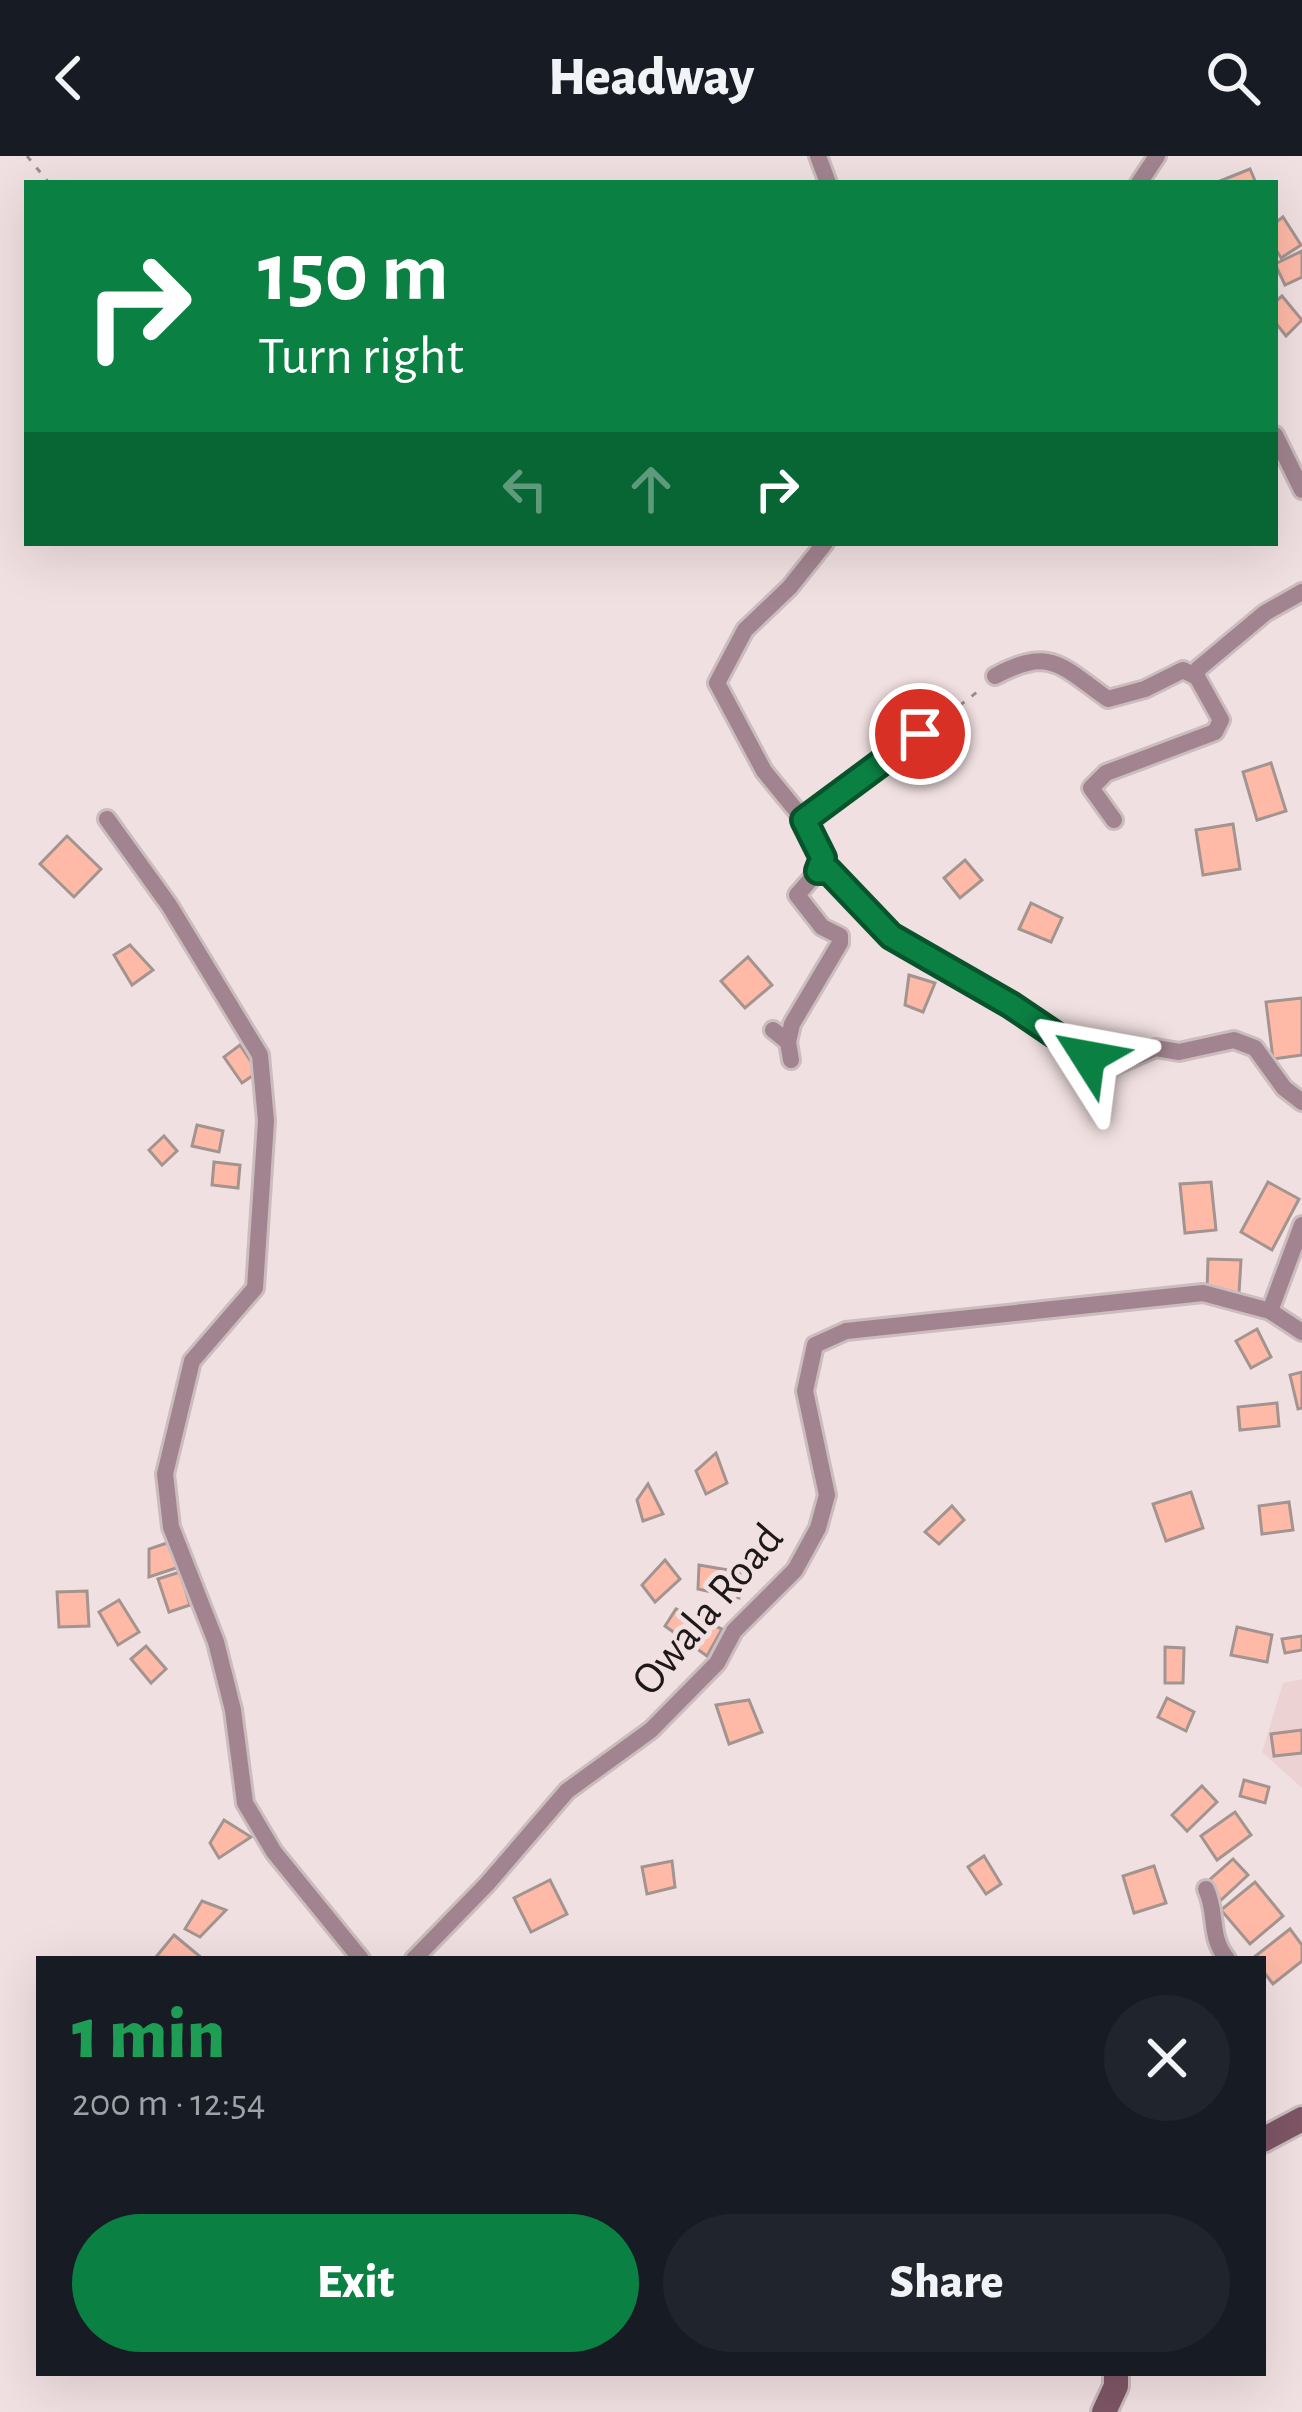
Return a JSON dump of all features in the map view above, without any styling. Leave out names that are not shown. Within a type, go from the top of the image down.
[{"type":"main road","points":[[1266,2138],[1302,2119]]},
{"type":"main road","points":[[1104,2412],[1116,2376]]},
{"type":"street","points":[[1278,441],[1302,490]]},
{"type":"street","points":[[772,1030],[790,1051],[792,1024],[840,937],[822,927],[797,896],[823,858],[804,820],[764,771],[717,683],[746,630],[823,546]]},
{"type":"street","points":[[1114,820],[1090,788],[1106,773],[1215,732],[1221,720],[1197,676],[1198,669],[1265,613],[1302,592]]},
{"type":"street","points":[[995,676],[1022,662],[1042,659],[1108,698],[1145,689],[1183,670],[1197,676]]},
{"type":"street","points":[[804,820],[920,734]]},
{"type":"street","points":[[107,819],[170,904],[260,1055],[266,1121],[255,1288],[192,1361],[165,1474],[171,1527],[215,1642],[233,1710],[245,1803],[274,1852],[360,1956]]},
{"type":"street","points":[[818,871],[829,871],[891,936],[1011,1005],[1088,1057],[1116,1065],[1156,1048],[1179,1052],[1234,1040],[1255,1048],[1284,1088],[1302,1102]]},
{"type":"street","points":[[1270,1311],[1302,1226]]},
{"type":"street","name":"Owala Road","points":[[417,1956],[488,1884],[567,1791],[650,1730],[717,1663],[734,1631],[795,1570],[818,1528],[827,1495],[806,1391],[815,1345],[846,1331],[1204,1293],[1270,1311],[1302,1332]]},
{"type":"street","points":[[1206,1888],[1212,1903],[1214,1943],[1224,1956]]},
{"type":"path","points":[[26,156],[47,180]]},
{"type":"path","points":[[920,734],[954,713],[995,676]]},
{"type":"shaded area","points":[[1302,1679],[1302,1788],[1262,1752],[1283,1683]]},
{"type":"building","points":[[1250,169],[1255,180],[1222,180]]},
{"type":"building","points":[[1283,217],[1301,245],[1281,258],[1278,253],[1278,221]]},
{"type":"building","points":[[1302,251],[1302,277],[1285,285],[1278,263]]},
{"type":"building","points":[[1282,296],[1302,320],[1286,336],[1278,326]]},
{"type":"building","points":[[1271,763],[1286,811],[1257,820],[1243,772]]},
{"type":"building","points":[[1233,824],[1240,869],[1203,875],[1196,830]]},
{"type":"building","points":[[67,836],[101,869],[74,897],[40,864]]},
{"type":"building","points":[[965,860],[982,880],[960,898],[944,878]]},
{"type":"building","points":[[1031,903],[1062,918],[1051,942],[1019,929]]},
{"type":"building","points":[[130,945],[153,970],[132,985],[114,955]]},
{"type":"building","points":[[748,957],[772,985],[745,1008],[721,981]]},
{"type":"building","points":[[909,975],[935,983],[923,1012],[905,1005]]},
{"type":"building","points":[[1302,998],[1302,1055],[1273,1059],[1266,1002]]},
{"type":"building","points":[[240,1045],[258,1072],[242,1083],[224,1057]]},
{"type":"building","points":[[197,1125],[223,1131],[219,1152],[192,1146]]},
{"type":"building","points":[[164,1136],[177,1151],[162,1165],[149,1150]]},
{"type":"building","points":[[214,1162],[240,1165],[238,1188],[212,1185]]},
{"type":"building","points":[[1211,1182],[1216,1230],[1185,1233],[1180,1184]]},
{"type":"building","points":[[1268,1182],[1299,1199],[1272,1250],[1241,1232]]},
{"type":"building","points":[[1208,1259],[1241,1260],[1239,1293],[1207,1291]]},
{"type":"building","points":[[1257,1329],[1271,1357],[1251,1368],[1236,1341]]},
{"type":"building","points":[[1302,1372],[1302,1408],[1298,1409],[1290,1375]]},
{"type":"building","points":[[1277,1403],[1279,1426],[1240,1430],[1238,1407]]},
{"type":"building","points":[[716,1453],[727,1483],[706,1494],[696,1471]]},
{"type":"building","points":[[648,1484],[663,1514],[643,1521],[637,1500]]},
{"type":"building","points":[[1191,1492],[1203,1528],[1166,1541],[1153,1504]]},
{"type":"building","points":[[1289,1502],[1293,1530],[1262,1534],[1259,1506]]},
{"type":"building","points":[[952,1506],[964,1520],[939,1544],[925,1532]]},
{"type":"building","points":[[170,1542],[179,1567],[149,1577],[149,1549]]},
{"type":"building","points":[[665,1560],[680,1579],[655,1602],[642,1585]]},
{"type":"building","points":[[699,1565],[740,1572],[739,1598],[698,1589]]},
{"type":"building","points":[[180,1572],[190,1605],[169,1612],[158,1579]]},
{"type":"building","points":[[87,1591],[89,1626],[59,1627],[57,1592]]},
{"type":"building","points":[[119,1600],[139,1632],[118,1645],[99,1612]]},
{"type":"building","points":[[676,1609],[722,1629],[707,1656],[665,1626]]},
{"type":"building","points":[[1237,1627],[1272,1635],[1267,1662],[1231,1655]]},
{"type":"building","points":[[1302,1636],[1302,1650],[1285,1653],[1282,1639]]},
{"type":"building","points":[[146,1646],[166,1669],[151,1683],[131,1659]]},
{"type":"building","points":[[1165,1647],[1184,1648],[1183,1683],[1165,1683]]},
{"type":"building","points":[[1167,1698],[1194,1712],[1186,1731],[1158,1717]]},
{"type":"building","points":[[749,1700],[762,1732],[729,1744],[716,1705]]},
{"type":"building","points":[[1302,1730],[1302,1753],[1274,1756],[1271,1734]]},
{"type":"building","points":[[1244,1780],[1269,1787],[1265,1803],[1240,1796]]},
{"type":"building","points":[[1202,1786],[1217,1802],[1187,1831],[1172,1815]]},
{"type":"building","points":[[1235,1812],[1251,1835],[1217,1860],[1201,1836]]},
{"type":"building","points":[[224,1820],[251,1837],[219,1858],[210,1843]]},
{"type":"building","points":[[984,1856],[1001,1884],[986,1894],[968,1867]]},
{"type":"building","points":[[1233,1859],[1248,1875],[1221,1900],[1206,1883]]},
{"type":"building","points":[[672,1861],[675,1887],[647,1894],[642,1867]]},
{"type":"building","points":[[1154,1866],[1166,1903],[1134,1913],[1123,1876]]},
{"type":"building","points":[[550,1880],[567,1914],[531,1932],[514,1898]]},
{"type":"building","points":[[1255,1882],[1283,1916],[1250,1944],[1221,1910]]},
{"type":"building","points":[[202,1901],[226,1910],[200,1937],[185,1929]]},
{"type":"building","points":[[1290,1929],[1302,1945],[1302,1961],[1273,1984],[1266,1975],[1266,1956],[1256,1956]]},
{"type":"building","points":[[174,1935],[199,1956],[157,1956]]},
{"type":"route","points":[[920,734],[804,820],[823,858],[818,871],[829,871],[891,936],[1011,1005],[1088,1057]]}]
